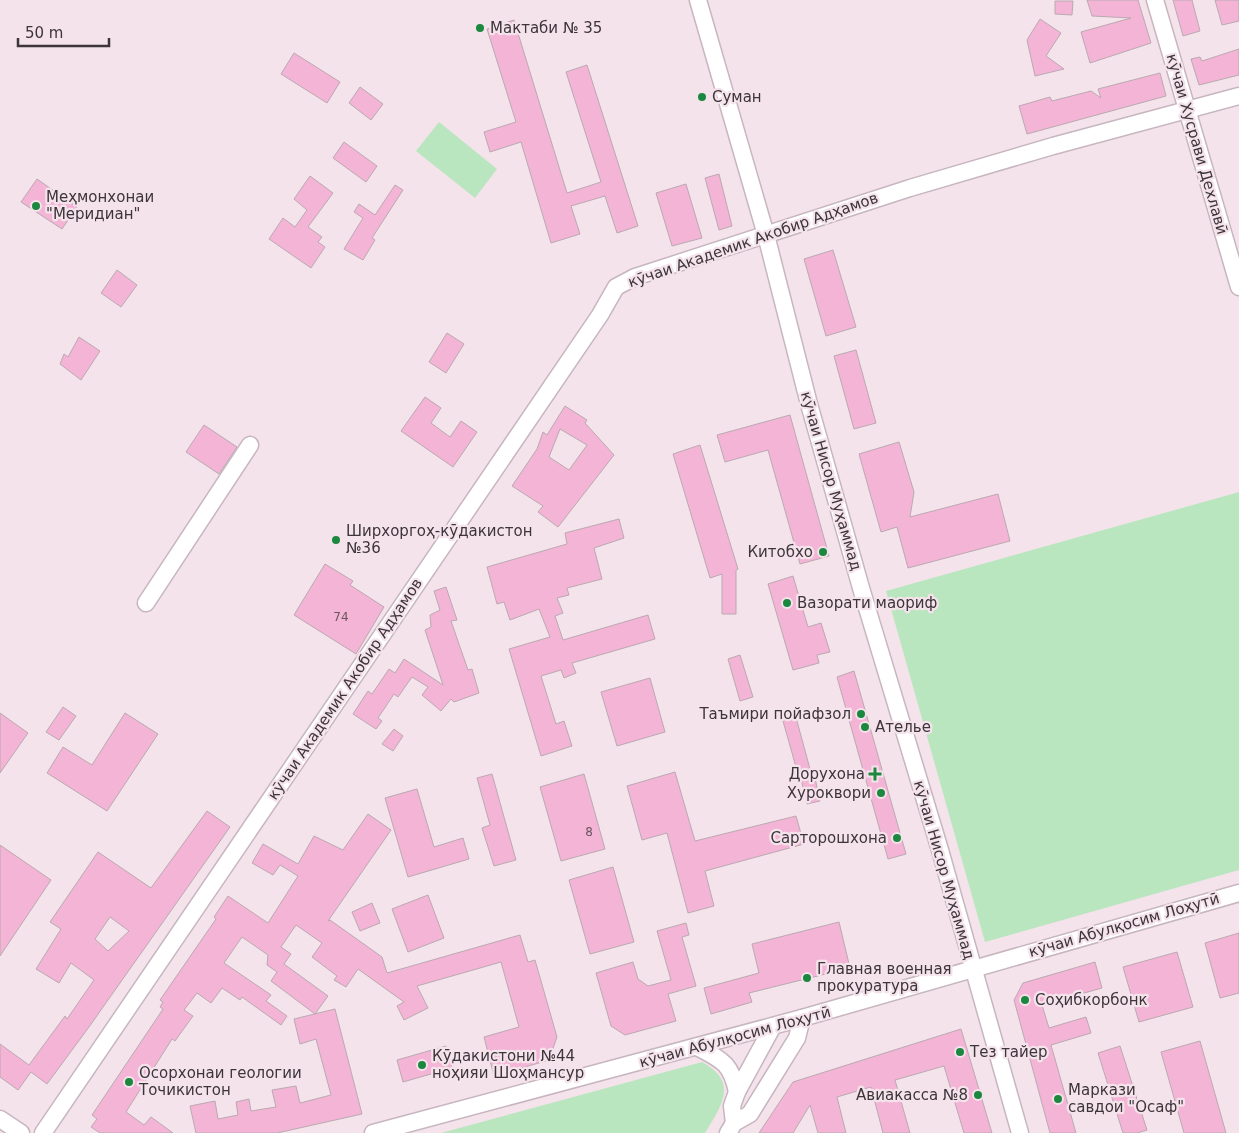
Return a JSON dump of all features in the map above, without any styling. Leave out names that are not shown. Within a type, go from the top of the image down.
[{"type":"street","name":"кӯчаи Нисор Муҳаммад","points":[[698,0],[766,235],[814,422],[1020,1133]]},
{"type":"street","name":"кӯчаи Хусрави Дехлавӣ","points":[[1155,0],[1239,287]]},
{"type":"street","name":"кӯчаи Академик Акобир Адҳамов","points":[[43,1133],[600,315],[616,287],[635,277],[910,188],[1053,146],[1239,96]]},
{"type":"street","points":[[146,602],[250,445]]},
{"type":"street","name":"кӯчаи Абулқосим Лоҳутӣ","points":[[373,1133],[802,1018],[1239,893]]},
{"type":"street","points":[[731,1128],[750,1114],[797,1038],[802,1018]]},
{"type":"street","points":[[731,1128],[732,1106],[737,1092],[773,1026]]},
{"type":"street","points":[[697,1047],[723,1060],[733,1074],[737,1092]]},
{"type":"street","points":[[0,1119],[21,1133]]},
{"type":"green space","points":[[439,122],[497,169],[475,198],[416,151]]},
{"type":"green space","points":[[1239,492],[1239,870],[985,942],[886,591]]},
{"type":"green space","points":[[702,1062],[713,1070],[724,1086],[721,1104],[705,1133],[441,1133]]},
{"type":"building","points":[[1087,0],[1138,0],[1151,43],[1090,63],[1081,32],[1131,18],[1092,16]]},
{"type":"building","points":[[1173,0],[1192,0],[1200,31],[1183,36]]},
{"type":"building","points":[[1215,0],[1239,0],[1239,21],[1222,25]]},
{"type":"building","points":[[1055,1],[1073,1],[1072,15],[1055,14]]},
{"type":"building","points":[[1040,19],[1061,33],[1046,56],[1064,69],[1035,76],[1027,40]]},
{"type":"building","points":[[514,20],[567,193],[601,182],[566,72],[587,65],[638,226],[617,233],[605,196],[571,206],[580,234],[551,243],[521,142],[490,152],[484,132],[516,122],[487,29]]},
{"type":"building","points":[[1239,49],[1239,75],[1199,85],[1191,59],[1200,57],[1202,61]]},
{"type":"building","points":[[294,53],[340,82],[327,103],[281,74]]},
{"type":"building","points":[[1160,73],[1166,96],[1027,134],[1019,106],[1050,97],[1052,101],[1091,91],[1101,98],[1098,89]]},
{"type":"building","points":[[360,87],[383,104],[371,120],[349,103]]},
{"type":"building","points":[[344,142],[377,166],[366,182],[333,158]]},
{"type":"building","points":[[719,174],[732,226],[719,230],[705,178]]},
{"type":"building","points":[[310,176],[333,193],[308,227],[322,237],[318,242],[325,247],[311,268],[269,239],[283,218],[295,227],[307,210],[294,199]]},
{"type":"building","points":[[37,179],[77,207],[62,229],[21,202]]},
{"type":"building","points":[[686,184],[702,238],[672,246],[656,193]]},
{"type":"building","points":[[395,185],[403,190],[372,238],[375,240],[363,260],[344,249],[363,218],[354,212],[359,204],[375,215]]},
{"type":"building","points":[[833,250],[856,327],[826,336],[804,259]]},
{"type":"building","points":[[117,270],[137,285],[121,307],[101,293]]},
{"type":"building","points":[[447,333],[464,344],[446,373],[429,362]]},
{"type":"building","points":[[79,337],[100,351],[81,380],[60,364],[64,354],[68,357]]},
{"type":"building","points":[[856,350],[876,423],[854,429],[834,356]]},
{"type":"building","points":[[425,397],[441,408],[431,423],[450,437],[461,421],[477,432],[453,467],[401,431]]},
{"type":"building","points":[[565,406],[587,420],[585,423],[614,455],[558,527],[538,512],[543,506],[512,486],[537,449],[543,432],[547,435]],"holes":[[[560,429],[587,445],[569,470],[549,457]]]},
{"type":"building","points":[[790,415],[829,556],[800,564],[768,450],[725,462],[717,435]]},
{"type":"building","points":[[204,425],[237,447],[219,474],[186,452]]},
{"type":"building","points":[[899,442],[914,492],[910,517],[998,494],[1010,541],[908,568],[897,527],[881,532],[859,454]]},
{"type":"building","points":[[700,445],[738,569],[736,570],[736,614],[722,614],[722,574],[710,578],[673,454]]},
{"type":"building","points":[[619,519],[624,538],[594,548],[602,579],[567,588],[569,595],[557,598],[563,613],[555,616],[563,640],[648,615],[655,639],[572,663],[576,673],[564,678],[561,670],[541,676],[556,724],[564,721],[572,746],[541,756],[509,649],[550,637],[539,609],[510,620],[504,602],[497,604],[487,567],[567,544],[565,533]]},
{"type":"building","points":[[325,564],[353,581],[350,585],[384,607],[356,654],[294,615]]},
{"type":"building","name":"Вазорати маориф","points":[[793,576],[808,627],[821,623],[830,652],[817,655],[819,663],[793,670],[768,584]]},
{"type":"building","points":[[446,587],[457,620],[451,621],[468,670],[472,669],[479,693],[454,702],[451,699],[441,711],[422,695],[428,687],[412,677],[398,697],[394,694],[378,718],[382,721],[376,729],[353,714],[368,691],[372,694],[389,669],[395,673],[404,659],[443,685],[425,630],[431,627],[430,615],[440,610],[434,591]]},
{"type":"building","points":[[740,655],[753,697],[740,701],[728,659]]},
{"type":"building","points":[[854,671],[906,854],[888,859],[837,677]]},
{"type":"building","points":[[650,678],[665,732],[617,746],[601,692]]},
{"type":"building","points":[[63,707],[76,716],[59,740],[46,732]]},
{"type":"building","points":[[794,710],[810,769],[813,769],[820,801],[807,804],[798,767],[796,767],[781,714]]},
{"type":"building","points":[[0,713],[28,733],[0,773]]},
{"type":"building","points":[[125,713],[158,734],[107,811],[47,773],[63,747],[92,765]]},
{"type":"building","points":[[394,729],[403,736],[393,751],[382,744]]},
{"type":"building","points":[[675,772],[695,841],[796,816],[804,844],[705,871],[714,906],[688,913],[667,833],[642,840],[627,786]]},
{"type":"building","points":[[492,774],[516,860],[494,866],[482,828],[490,825],[477,778]]},
{"type":"building","points":[[584,774],[605,849],[561,861],[540,787]]},
{"type":"building","points":[[417,789],[434,847],[463,838],[469,859],[408,877],[385,798]]},
{"type":"building","points":[[207,811],[230,827],[47,1084],[31,1072],[18,1090],[0,1077],[0,1044],[29,1065],[65,1016],[67,1019],[94,980],[71,963],[59,983],[36,969],[61,929],[50,922],[98,852],[151,888]],"holes":[[[110,917],[129,931],[108,951],[95,939]]]},
{"type":"building","points":[[368,814],[391,830],[328,921],[330,920],[382,957],[387,973],[520,935],[528,962],[535,960],[557,1037],[549,1060],[494,1076],[484,1037],[519,1027],[501,962],[417,986],[428,1008],[404,1020],[397,1006],[404,1002],[358,969],[346,987],[334,980],[337,976],[312,957],[322,943],[296,925],[281,947],[291,954],[284,964],[328,996],[315,1014],[271,981],[277,972],[267,965],[268,955],[242,937],[224,963],[271,995],[266,1001],[287,1016],[281,1025],[242,997],[240,1000],[222,988],[211,1003],[197,993],[184,1010],[193,1016],[175,1041],[172,1039],[126,1112],[144,1125],[151,1117],[173,1133],[100,1133],[91,1127],[97,1119],[92,1115],[163,1009],[160,1007],[163,1002],[160,1000],[216,919],[214,917],[228,896],[268,923],[298,876],[280,865],[273,875],[252,863],[263,844],[298,864],[314,836],[343,850]]},
{"type":"building","points":[[0,845],[51,880],[0,956]]},
{"type":"building","points":[[613,867],[634,942],[590,954],[569,880]]},
{"type":"building","points":[[428,895],[444,938],[408,952],[392,909]]},
{"type":"building","points":[[372,903],[380,923],[360,931],[352,912]]},
{"type":"building","points":[[839,922],[850,968],[749,993],[752,1002],[711,1014],[704,988],[759,973],[752,944]]},
{"type":"building","points":[[686,923],[689,935],[682,937],[696,986],[668,994],[676,1021],[625,1035],[611,1026],[596,973],[633,962],[638,979],[648,986],[671,980],[657,931]]},
{"type":"building","points":[[1239,933],[1239,993],[1220,998],[1205,943]]},
{"type":"building","points":[[1177,952],[1193,1007],[1139,1022],[1123,967]]},
{"type":"building","points":[[1095,962],[1102,988],[1042,1005],[1049,1028],[1086,1017],[1091,1033],[1051,1045],[1076,1133],[1050,1133],[1014,1000],[1023,983]]},
{"type":"building","points":[[335,1009],[362,1114],[277,1133],[196,1133],[190,1106],[215,1101],[218,1119],[238,1115],[236,1102],[249,1099],[251,1111],[276,1107],[272,1090],[296,1086],[300,1103],[331,1095],[316,1039],[300,1044],[294,1019]]},
{"type":"building","points":[[961,1029],[992,1133],[964,1133],[944,1066],[895,1080],[910,1133],[883,1133],[871,1087],[837,1097],[846,1133],[818,1133],[810,1105],[793,1133],[759,1133],[793,1082]]},
{"type":"building","points":[[1200,1041],[1226,1133],[1184,1133],[1161,1052]]},
{"type":"building","points":[[446,1046],[452,1068],[403,1082],[397,1060]]},
{"type":"building","points":[[1120,1046],[1147,1130],[1137,1133],[1123,1133],[1098,1053]]},
{"type":"place","name":"Мактаби № 35","points":[[480,28]]},
{"type":"place","name":"Суман","points":[[702,97]]},
{"type":"place","name":"Меҳмонхонаи \"Меридиан\"","points":[[36,206]]},
{"type":"place","name":"Ширхоргоҳ-кӯдакистон №36","points":[[336,540]]},
{"type":"place","name":"Китобхо","points":[[823,552]]},
{"type":"place","name":"Вазорати маориф","points":[[787,603]]},
{"type":"place","name":"Таъмири пойафзол","points":[[861,714]]},
{"type":"place","name":"Ателье","points":[[865,727]]},
{"type":"place","name":"Дорухона","points":[[875,774]]},
{"type":"place","name":"Хуроквори","points":[[881,793]]},
{"type":"place","name":"Сарторошхона","points":[[897,838]]},
{"type":"place","name":"Главная военная прокуратура","points":[[807,978]]},
{"type":"place","name":"Соҳибкорбонк","points":[[1025,1000]]},
{"type":"place","name":"Тез тайер","points":[[960,1052]]},
{"type":"place","name":"Кӯдакистони №44 ноҳияи Шоҳмансур","points":[[422,1065]]},
{"type":"place","name":"Осорхонаи геологии Точикистон","points":[[129,1082]]},
{"type":"place","name":"Авиакасса №8","points":[[978,1095]]},
{"type":"place","name":"Маркази савдои \"Осаф\"","points":[[1058,1099]]}]
